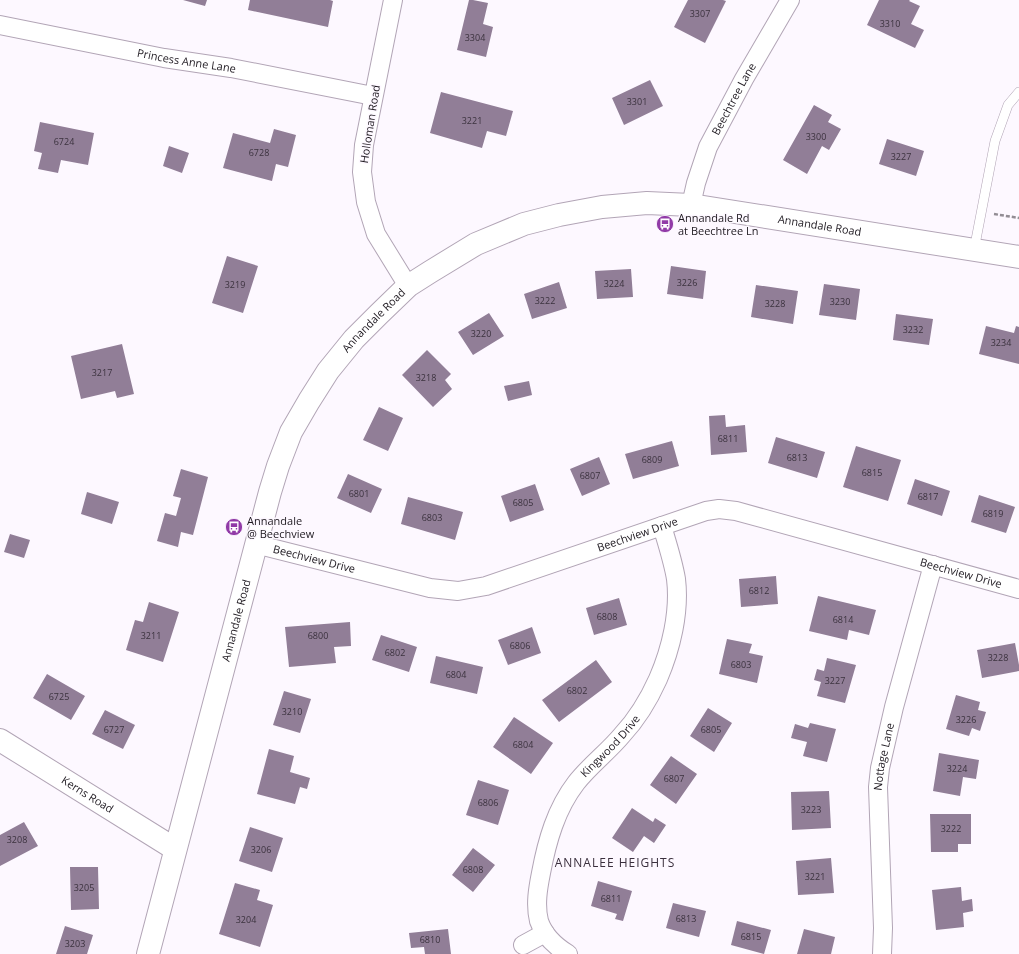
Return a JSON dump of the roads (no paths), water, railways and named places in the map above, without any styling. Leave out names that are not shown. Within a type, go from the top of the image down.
[{"type":"main road","name":"Annandale Road","points":[[148,954],[255,544],[278,466],[291,432],[328,371],[354,339],[408,286],[476,244],[524,224],[559,215],[602,207],[647,203],[691,205],[1019,257]]},
{"type":"main road","name":"Kerns Road","points":[[0,740],[175,849]]},
{"type":"street","name":"Holloman Road","points":[[393,0],[364,144],[362,172],[366,202],[376,234],[408,286]]},
{"type":"street","name":"Beechtree Lane","points":[[691,205],[696,183],[708,147],[744,79],[790,0]]},
{"type":"street","name":"Princess Anne Lane","points":[[0,24],[164,58],[231,68],[373,96]]},
{"type":"street","name":"Beechview Drive","points":[[255,544],[430,588],[458,591],[486,586],[706,511],[736,511],[1019,589]]},
{"type":"street","name":"Kingwood Drive","points":[[568,954],[556,946],[548,938],[539,921],[537,907],[539,886],[550,833],[564,802],[576,783],[623,735],[643,708],[658,680],[668,652],[676,612],[675,572],[662,526]]},
{"type":"street","name":"Nottage Lane","points":[[882,954],[883,928],[878,787],[880,768],[894,708],[933,565]]},
{"type":"street","points":[[523,945],[545,933]]},
{"type":"lane","points":[[974,250],[995,140],[1008,106],[1019,92]]},
{"type":"place","name":"Annandale Rd at Beechtree Ln","points":[[665,224]]},
{"type":"place","name":"Annandale @ Beechview","points":[[234,527]]},
{"type":"district","name":"ANNALEE HEIGHTS","points":[[615,863]]}]
